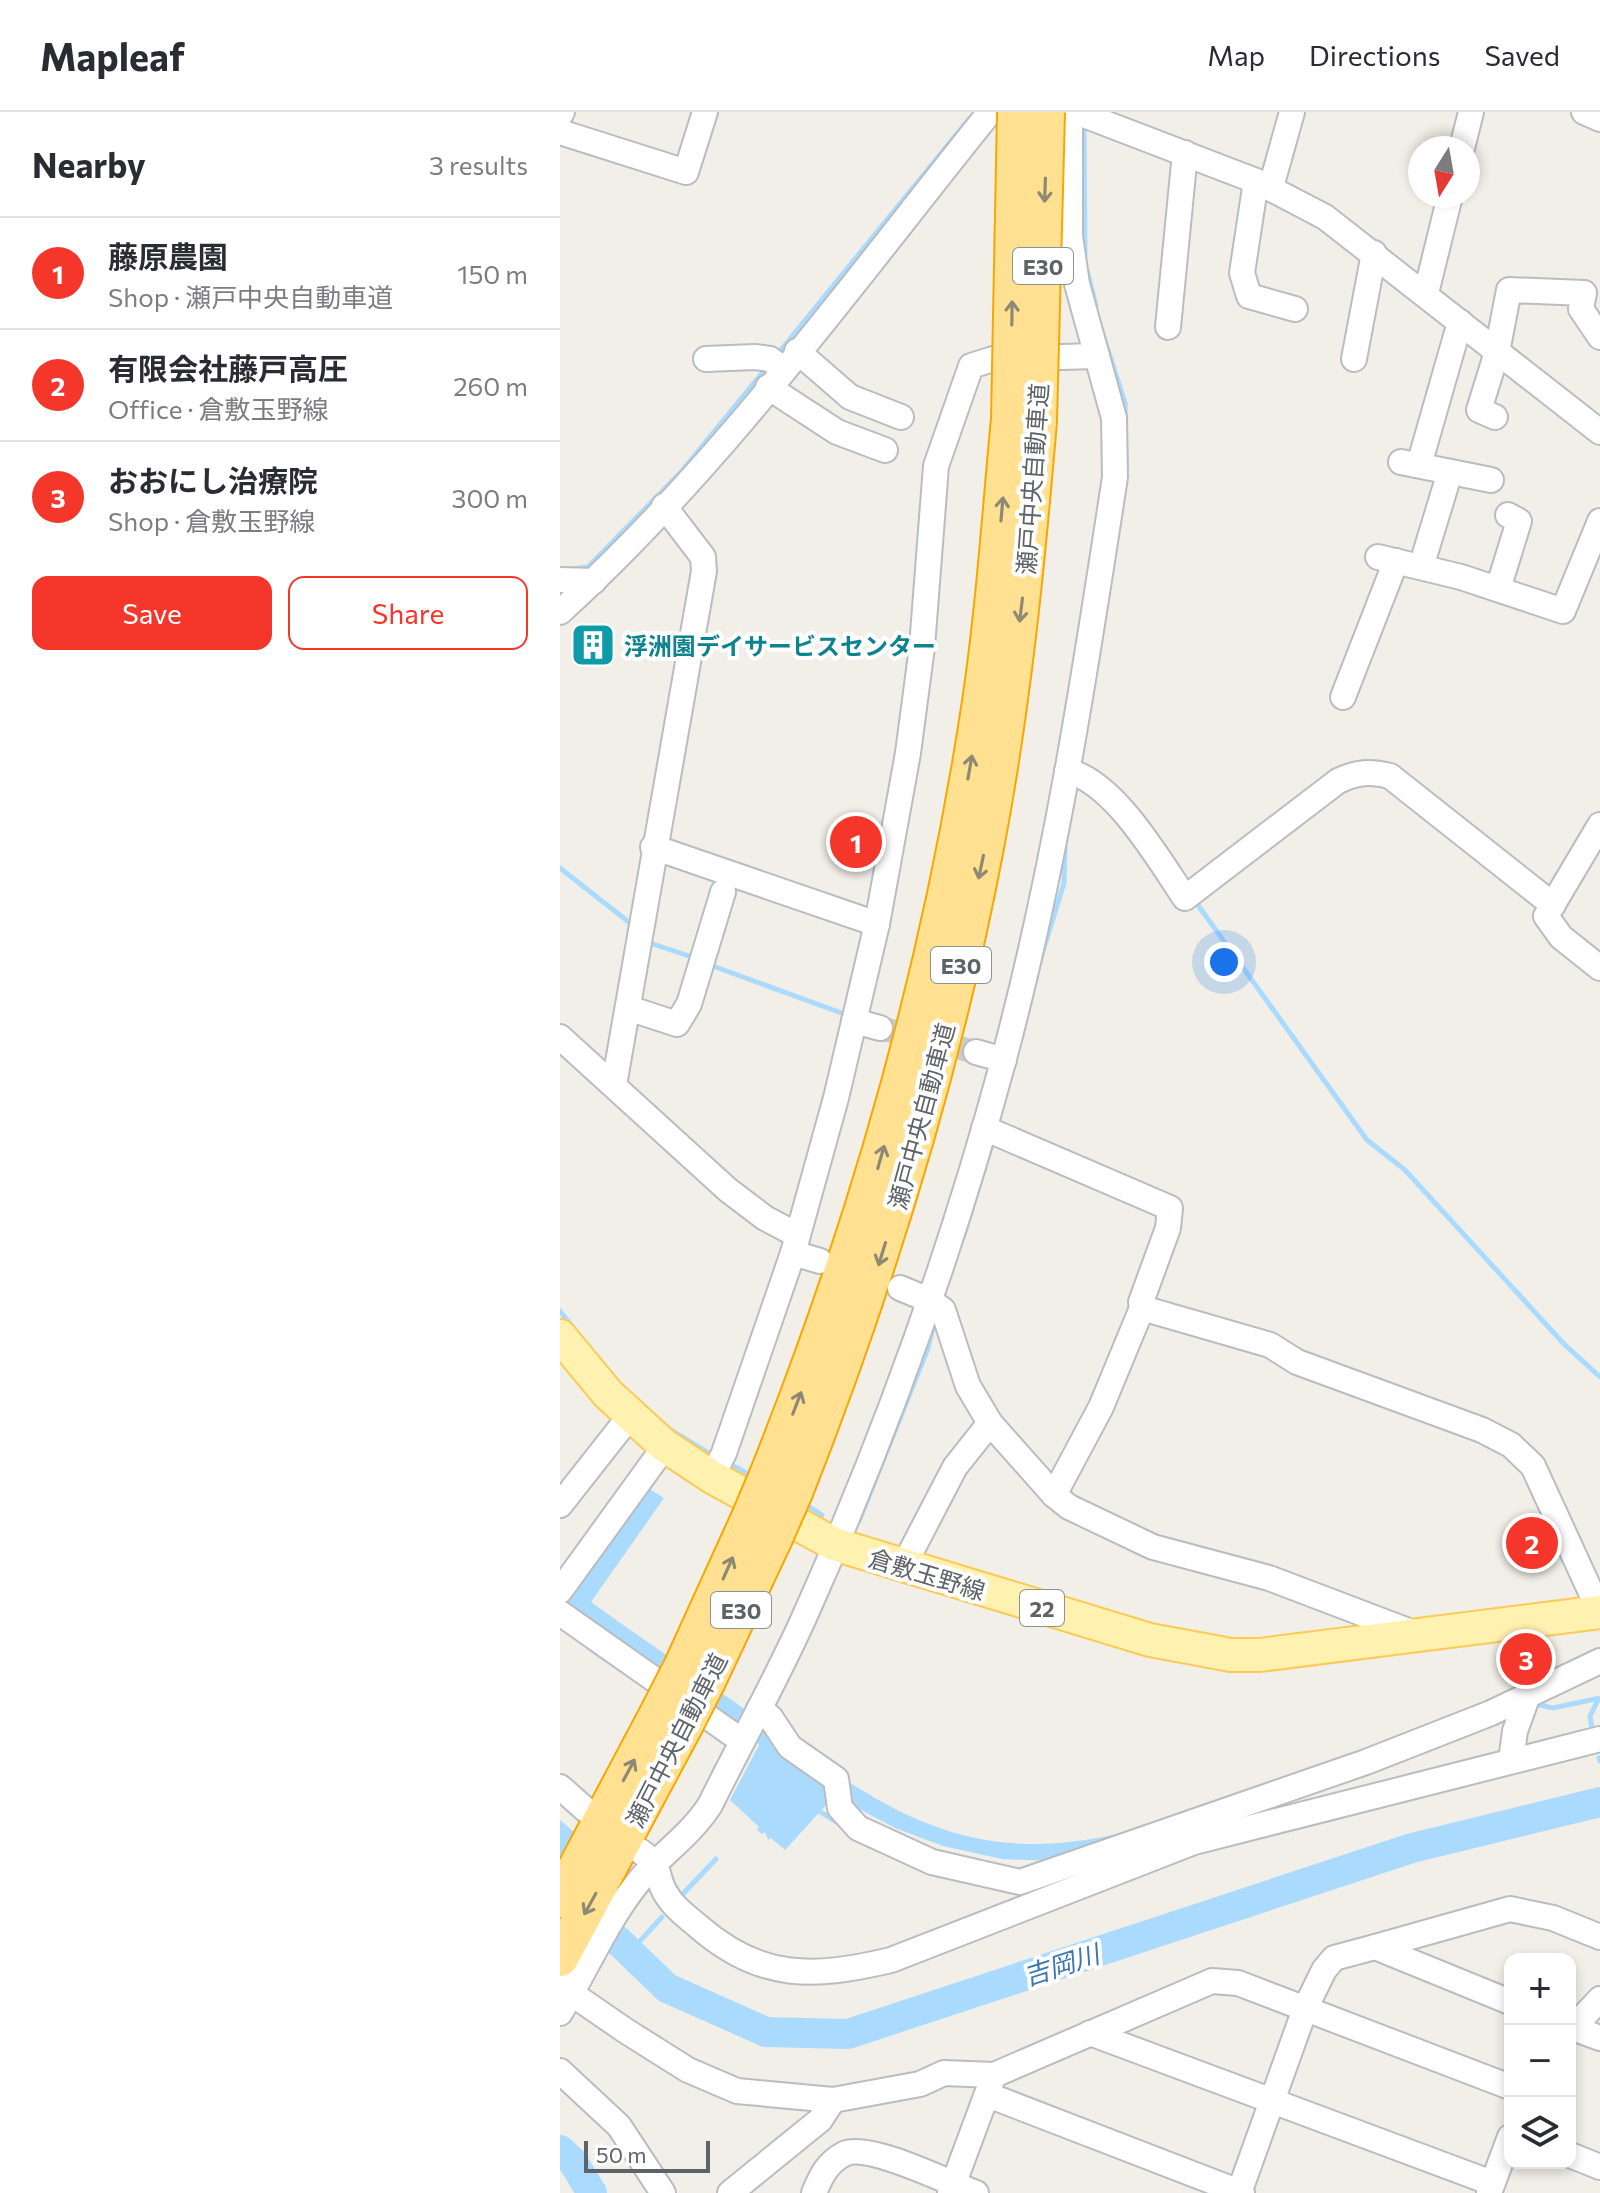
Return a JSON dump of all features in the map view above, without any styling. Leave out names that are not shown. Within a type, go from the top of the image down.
[{"type":"highway","name":"瀬戸中央自動車道","points":[[1016,112],[1024,420]]},
{"type":"highway","name":"瀬戸中央自動車道","points":[[568,1977],[624,1847],[672,1718],[782,1482],[900,1091],[931,966],[981,700],[1024,420],[1046,112]]},
{"type":"highway","name":"瀬戸中央自動車道","points":[[560,1899],[624,1847]]},
{"type":"main road","name":"倉敷玉野線","points":[[560,1336],[588,1372],[630,1416],[665,1446],[718,1466],[834,1544],[1150,1640],[1231,1655],[1300,1653],[1600,1612]]},
{"type":"street","points":[[560,132],[686,172],[705,112]]},
{"type":"street","points":[[560,612],[594,581],[664,506],[990,112]]},
{"type":"street","points":[[624,1847],[698,1825],[756,1722],[808,1610],[881,1435],[929,1300],[1004,1060],[1054,846],[1075,773],[1115,477],[1114,418],[1077,284],[1070,236],[1073,112],[1264,184],[1325,217],[1600,432]]},
{"type":"street","points":[[1292,112],[1264,184],[1242,273],[1249,296],[1295,309]]},
{"type":"street","points":[[1465,136],[1471,112]]},
{"type":"street","points":[[1584,112],[1600,119]]},
{"type":"street","points":[[1168,327],[1185,153]]},
{"type":"street","points":[[1426,293],[1447,208]]},
{"type":"street","points":[[1354,359],[1374,253]]},
{"type":"street","points":[[1495,417],[1479,410],[1497,352],[1509,290],[1584,293],[1581,309],[1600,337]]},
{"type":"street","points":[[1460,322],[1410,463],[1491,480]]},
{"type":"street","points":[[718,1466],[795,1244],[877,924],[908,753],[922,647],[936,466],[971,366],[993,359],[1097,356]]},
{"type":"street","points":[[706,359],[779,366],[901,417]]},
{"type":"street","points":[[779,366],[837,432],[885,450]]},
{"type":"street","points":[[1421,567],[1450,472]]},
{"type":"street","points":[[614,1085],[653,847],[704,571],[703,557],[664,506]]},
{"type":"street","points":[[1498,589],[1519,521],[1508,515]]},
{"type":"street","points":[[1343,697],[1387,559],[1498,589],[1563,611],[1600,521]]},
{"type":"street","points":[[560,580],[594,581]]},
{"type":"street","points":[[1075,773],[1134,824],[1185,898],[1338,781],[1352,774],[1371,772],[1390,776],[1553,905]]},
{"type":"street","points":[[1600,825],[1546,916],[1561,937],[1600,968]]},
{"type":"street","points":[[653,847],[877,924]]},
{"type":"street","points":[[628,1008],[677,1024],[689,1004],[723,892]]},
{"type":"street","points":[[854,1021],[880,1028]]},
{"type":"street","points":[[560,1037],[728,1190],[820,1261]]},
{"type":"street","points":[[976,1052],[1004,1060]]},
{"type":"street","points":[[984,1128],[1170,1208],[1168,1228],[1141,1302],[1142,1308],[1101,1407],[1054,1495]]},
{"type":"street","points":[[900,1288],[929,1300],[943,1310],[968,1386],[990,1423],[1054,1495],[1069,1507],[1153,1547],[1269,1578],[1419,1635]]},
{"type":"street","points":[[1142,1308],[1270,1345],[1297,1362],[1482,1430],[1511,1445],[1533,1466],[1600,1612]]},
{"type":"street","points":[[560,1505],[630,1416]]},
{"type":"street","points":[[903,1567],[955,1467],[990,1423]]},
{"type":"street","points":[[560,1591],[665,1446]]},
{"type":"street","points":[[560,1613],[756,1722],[790,1747],[838,1791],[858,1828],[932,1862],[1020,1882],[1342,1771],[1521,1701],[1600,1661]]},
{"type":"street","points":[[1511,1761],[1521,1701]]},
{"type":"street","points":[[560,1787],[624,1847],[668,1898],[735,1954],[756,1964],[786,1971],[838,1970],[891,1960],[1194,1842],[1600,1739]]},
{"type":"street","points":[[568,1977],[602,2015],[688,2070],[737,2091],[833,2100],[920,2084],[944,2073],[991,2085],[1240,2193],[1305,2009],[1334,1958],[1510,1909],[1553,1918],[1600,1937]]},
{"type":"street","points":[[1375,1947],[1504,2000]]},
{"type":"street","points":[[560,2013],[568,1977]]},
{"type":"street","points":[[814,2193],[825,2168],[846,2152],[866,2151],[960,2190],[991,2085],[1090,2033],[1212,1981],[1238,1983],[1504,2085]]},
{"type":"street","points":[[1574,2025],[1600,1999]]},
{"type":"street","points":[[1576,2030],[1600,2038]]},
{"type":"street","points":[[1090,2033],[1490,2188],[1504,2152]]},
{"type":"street","points":[[560,2071],[619,2126],[663,2193]]},
{"type":"street","points":[[730,2193],[820,2120],[833,2100]]},
{"type":"street","points":[[1576,2157],[1600,2167]]},
{"type":"water","points":[[648,1488],[664,1498],[591,1602],[832,1771],[873,1797],[915,1818],[958,1834],[1004,1842],[1055,1843],[1112,1835],[1113,1841],[1053,1861],[1002,1859],[943,1846],[895,1828],[844,1801],[826,1805],[785,1850],[771,1838],[768,1840],[765,1832],[762,1834],[757,1830],[759,1827],[730,1800],[759,1745],[755,1740],[658,1665],[568,1603]]},
{"type":"water","points":[[560,1820],[574,1832],[560,1857]]},
{"type":"waterway","points":[[776,356],[969,119]]},
{"type":"waterway","points":[[1084,125],[1085,256]]},
{"type":"waterway","points":[[1087,270],[1096,306]]},
{"type":"waterway","points":[[1101,328],[1125,403],[1126,466]]},
{"type":"waterway","points":[[571,569],[588,567],[681,472],[767,367]]},
{"type":"waterway","points":[[1040,961],[1064,883],[1065,847]]},
{"type":"waterway","points":[[560,868],[630,923]]},
{"type":"waterway","points":[[1195,901],[1367,1140],[1405,1170],[1564,1344],[1600,1377]]},
{"type":"waterway","points":[[647,942],[695,958]]},
{"type":"waterway","points":[[710,965],[847,1015]]},
{"type":"waterway","points":[[963,1238],[993,1141]]},
{"type":"waterway","points":[[560,1311],[574,1329]]},
{"type":"waterway","points":[[859,1521],[928,1348],[936,1316]]},
{"type":"waterway","points":[[669,1429],[715,1457]]},
{"type":"waterway","points":[[728,1463],[754,1477]]},
{"type":"waterway","points":[[802,1502],[822,1515]]},
{"type":"waterway","points":[[589,1648],[620,1669]]},
{"type":"waterway","points":[[1531,1703],[1553,1708],[1600,1698]]},
{"type":"waterway","points":[[1592,1728],[1590,1716],[1598,1700]]},
{"type":"waterway","name":"吉岡川","points":[[586,1910],[667,1988],[766,2032],[848,2034],[1412,1848],[1600,1802]]},
{"type":"waterway","points":[[814,1808],[840,1824]]},
{"type":"waterway","points":[[681,1896],[716,1859]]},
{"type":"waterway","points":[[630,1952],[662,1917]]},
{"type":"waterway","points":[[560,2150],[573,2162],[592,2193]]},
{"type":"tunnel","points":[[880,1028],[976,1052]]},
{"type":"place","name":"浮洲園デイサービスセンター","points":[[593,645]]},
{"type":"place","name":"藤原農園","points":[[856,842]]},
{"type":"place","name":"有限会社藤戸高圧","points":[[1532,1543]]},
{"type":"place","name":"おおにし治療院","points":[[1526,1659]]}]
